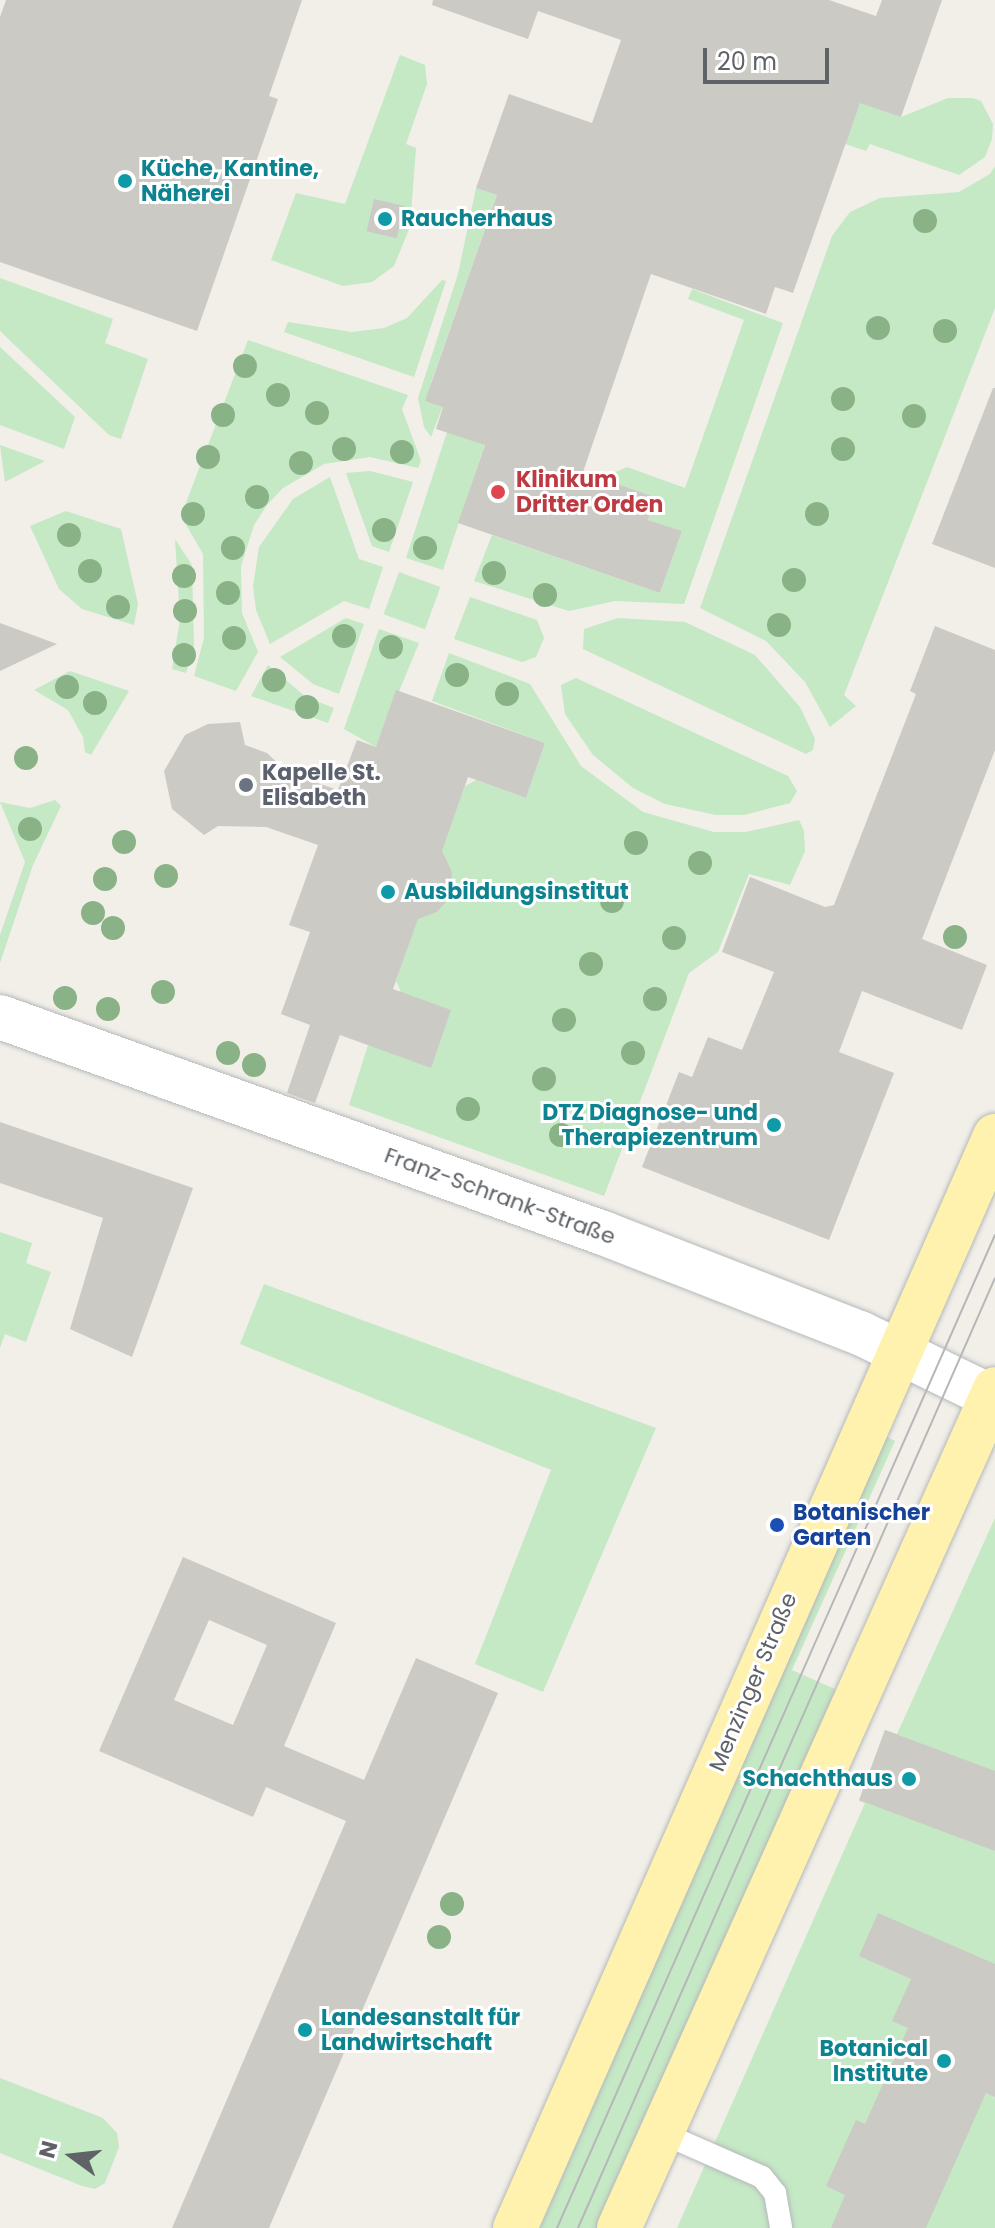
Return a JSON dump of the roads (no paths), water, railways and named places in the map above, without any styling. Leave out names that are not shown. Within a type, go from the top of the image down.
[{"type":"main road","name":"Menzinger Straße","points":[[515,2228],[995,1136]]},
{"type":"main road","points":[[619,2228],[993,1393]]},
{"type":"street","name":"Franz-Schrank-Straße","points":[[0,1017],[603,1233],[993,1393]]},
{"type":"lane","points":[[662,2133],[762,2177],[775,2193],[781,2228]]},
{"type":"tram line","points":[[557,2228],[995,1235]]},
{"type":"tram line","points":[[578,2228],[995,1278]]},
{"type":"place","name":"Küche, Kantine, Näherei","points":[[125,181]]},
{"type":"place","name":"Raucherhaus","points":[[385,219]]},
{"type":"place","name":"Klinikum Dritter Orden","points":[[498,492]]},
{"type":"place","name":"Kapelle St. Elisabeth","points":[[246,785]]},
{"type":"place","name":"Ausbildungsinstitut","points":[[388,892]]},
{"type":"place","name":"DTZ Diagnose- und Therapiezentrum","points":[[774,1125]]},
{"type":"place","name":"Botanischer Garten","points":[[777,1525]]},
{"type":"place","name":"Schachthaus","points":[[909,1779]]},
{"type":"place","name":"Landesanstalt für Landwirtschaft","points":[[305,2030]]},
{"type":"place","name":"Botanical Institute","points":[[944,2061]]}]
